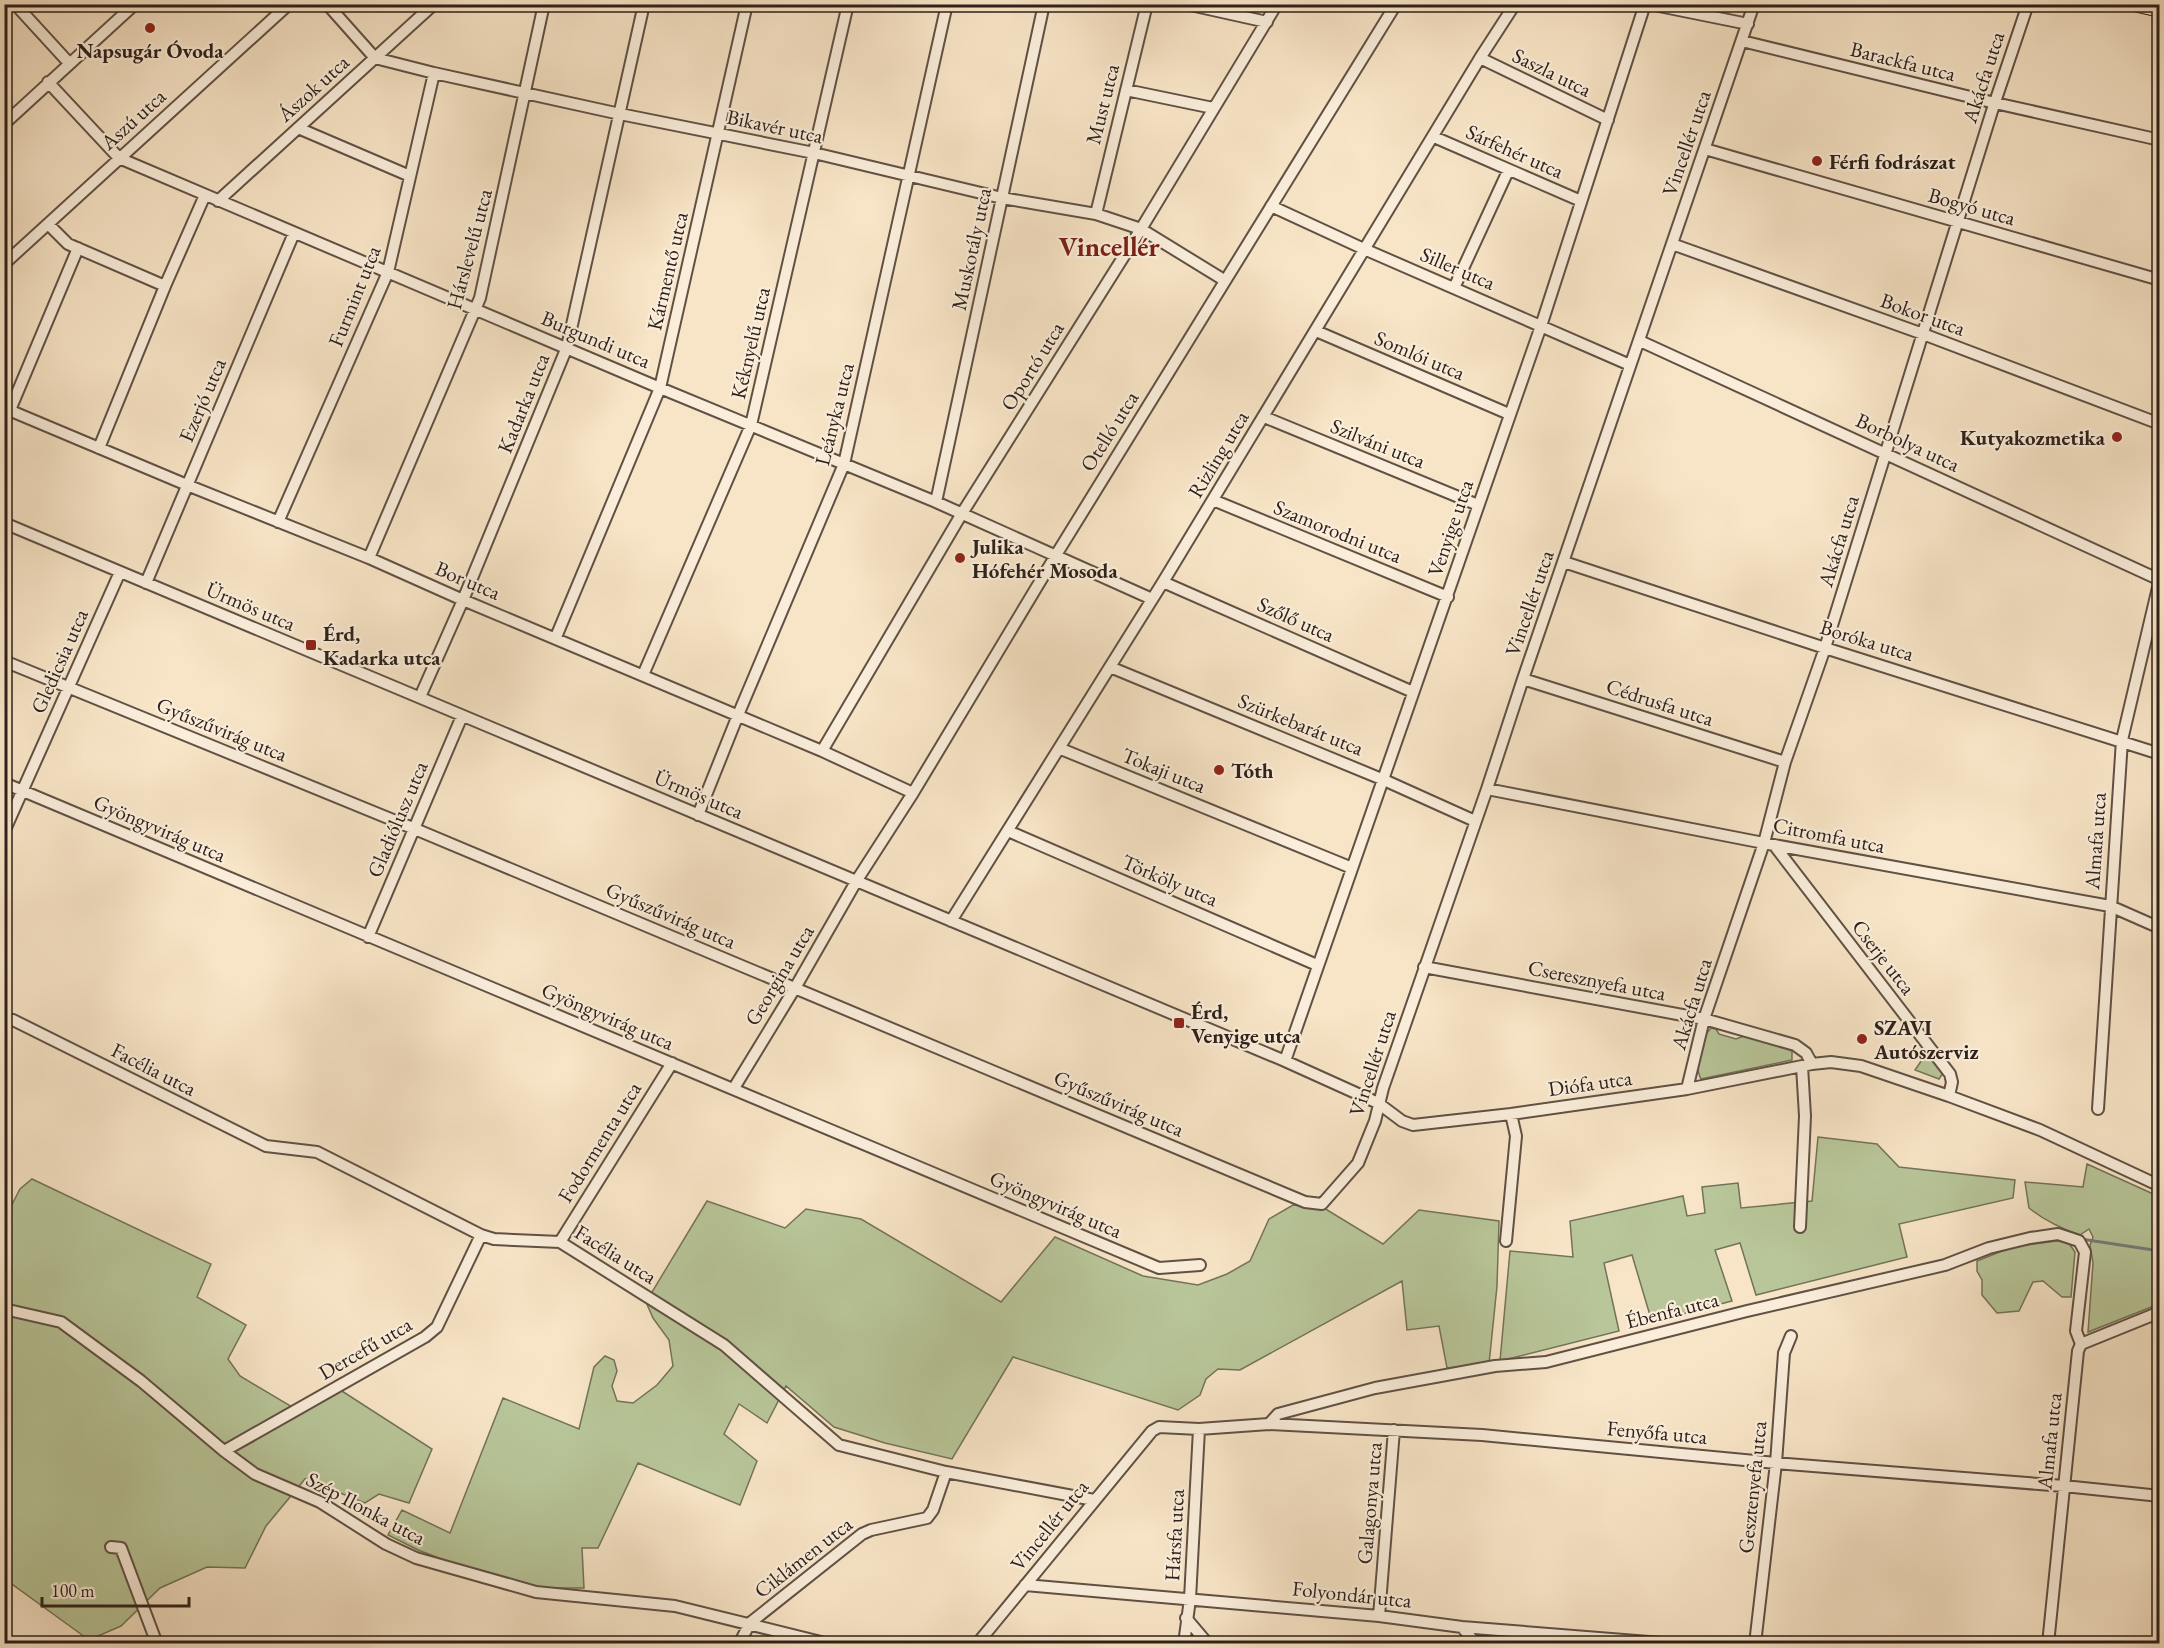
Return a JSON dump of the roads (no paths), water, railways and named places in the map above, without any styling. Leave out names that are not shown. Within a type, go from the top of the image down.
[{"type":"main road","points":[[2134,4],[2160,10]]},
{"type":"street","points":[[15,4],[69,63]]},
{"type":"street","points":[[4,124],[135,4]]},
{"type":"street","name":"Aszú utca","points":[[4,264],[289,4]]},
{"type":"street","points":[[327,4],[375,58]]},
{"type":"street","name":"Ászok utca","points":[[218,201],[434,4]]},
{"type":"street","name":"Hárslevelű utca","points":[[369,558],[480,298],[544,4]]},
{"type":"street","name":"Kadarka utca","points":[[420,698],[463,600],[567,347],[644,4]]},
{"type":"street","name":"Kármentő utca","points":[[556,637],[660,388],[747,4]]},
{"type":"street","name":"Kéknyelű utca","points":[[643,675],[751,424],[848,4]]},
{"type":"street","name":"Leányka utca","points":[[698,815],[844,464],[947,4]]},
{"type":"street","name":"Muskotály utca","points":[[936,502],[1044,4]]},
{"type":"street","name":"Must utca","points":[[1096,214],[1147,4]]},
{"type":"street","points":[[1186,4],[1267,22]]},
{"type":"street","name":"Oportó utca","points":[[822,751],[961,514],[1141,229],[1277,4]]},
{"type":"street","name":"Otelló utca","points":[[857,880],[914,793],[1056,555],[1396,4]]},
{"type":"street","name":"Rizling utca","points":[[951,921],[1061,749],[1515,4]]},
{"type":"street","points":[[1647,4],[1748,24]]},
{"type":"street","name":"Venyige utca","points":[[1285,1061],[1541,326],[1647,4]]},
{"type":"street","name":"Vincellér utca","points":[[1322,1204],[1358,1163],[1375,1120],[1378,1103],[1424,967],[1487,789],[1754,4]]},
{"type":"street","name":"Akácfa utca","points":[[1687,1089],[1704,1019],[1769,844],[1785,762],[1826,648],[1995,103],[2028,4]]},
{"type":"street","name":"Barackfa utca","points":[[1742,41],[1995,103],[2160,140]]},
{"type":"street","name":"Bikavér utca","points":[[375,58],[620,114],[814,153],[1002,198],[1096,214],[1141,229],[1224,280]]},
{"type":"street","name":"Saszla utca","points":[[1480,58],[1608,120]]},
{"type":"street","name":"Furmint utca","points":[[278,522],[388,272],[434,73]]},
{"type":"street","name":"Burgundi utca","points":[[48,82],[119,158],[660,388],[936,502],[1152,599]]},
{"type":"street","points":[[1126,90],[1213,108]]},
{"type":"street","points":[[298,128],[410,176]]},
{"type":"street","name":"Sárfehér utca","points":[[1434,137],[1581,201]]},
{"type":"street","name":"Bogyó utca","points":[[1705,149],[2160,280]]},
{"type":"street","points":[[1454,288],[1508,171]]},
{"type":"street","points":[[99,448],[205,195]]},
{"type":"street","name":"Siller utca","points":[[1271,206],[1630,365]]},
{"type":"street","points":[[48,224],[57,236],[78,248],[165,286]]},
{"type":"street","name":"Ezerjó utca","points":[[146,582],[294,233]]},
{"type":"street","name":"Bokor utca","points":[[1672,244],[1923,334],[2160,424]]},
{"type":"street","points":[[7,409],[78,248]]},
{"type":"street","name":"Somlói utca","points":[[1316,331],[1509,414]]},
{"type":"street","name":"Borbolya utca","points":[[1640,341],[2160,580]]},
{"type":"street","name":"Bor utca","points":[[7,409],[556,637],[914,793]]},
{"type":"street","name":"Szilváni utca","points":[[1264,417],[1478,505]]},
{"type":"street","name":"Szamorodni utca","points":[[1213,501],[1448,597]]},
{"type":"street","name":"Ürmös utca","points":[[4,523],[857,880],[1285,1061],[1378,1103]]},
{"type":"street","name":"Boróka utca","points":[[1564,562],[2160,754]]},
{"type":"street","name":"Gledicsia utca","points":[[4,832],[120,572]]},
{"type":"street","name":"Almafa utca","points":[[2098,1109],[2122,740],[2160,580]]},
{"type":"street","name":"Szőlő utca","points":[[1163,582],[1413,692]]},
{"type":"street","name":"Gyűszűvirág utca","points":[[4,661],[415,829],[1305,1202],[1322,1204]]},
{"type":"street","name":"Szürkebarát utca","points":[[1110,667],[1384,780],[1475,821]]},
{"type":"street","name":"Cédrusfa utca","points":[[1523,678],[1785,762]]},
{"type":"street","name":"Gladiólusz utca","points":[[368,937],[462,716]]},
{"type":"street","name":"Tokaji utca","points":[[1061,749],[1352,868]]},
{"type":"street","name":"Gyöngyvirág utca","points":[[4,783],[1160,1268],[1200,1265]]},
{"type":"street","name":"Citromfa utca","points":[[1487,789],[1769,844],[2110,906],[2160,928]]},
{"type":"street","name":"Törköly utca","points":[[1008,831],[1317,965]]},
{"type":"street","name":"Cserje utca","points":[[1769,844],[1950,1074],[1952,1082],[1949,1096]]},
{"type":"street","name":"Georgina utca","points":[[734,1088],[857,880]]},
{"type":"street","name":"Cseresznyefa utca","points":[[1424,967],[1704,1019],[1795,1045],[1806,1053],[1807,1064]]},
{"type":"street","name":"Facélia utca","points":[[4,1019],[13,1020],[266,1146],[317,1152],[481,1235],[494,1239],[560,1242],[724,1345],[839,1445],[946,1472],[1094,1500]]},
{"type":"street","points":[[1800,1227],[1807,1064],[1831,1062],[1860,1066],[1949,1096],[2040,1130],[2160,1186]]},
{"type":"street","name":"Fodormenta utca","points":[[560,1242],[672,1064]]},
{"type":"street","name":"Diófa utca","points":[[1378,1103],[1402,1121],[1413,1125],[1511,1114],[1687,1089],[1807,1064]]},
{"type":"street","points":[[1506,1241],[1516,1136],[1511,1114]]},
{"type":"street","name":"Ébenfa utca","points":[[1269,1424],[1278,1414],[1375,1388],[1495,1366],[1546,1362],[1747,1311],[1945,1265],[1989,1248],[2030,1238],[2058,1234],[2074,1239],[2083,1245]]},
{"type":"street","name":"Dercefű utca","points":[[224,1451],[425,1337],[437,1327],[481,1235]]},
{"type":"street","name":"Almafa utca","points":[[2048,1644],[2078,1351],[2081,1344],[2076,1331],[2085,1252],[2083,1245]]},
{"type":"street","name":"Szép Ilonka utca","points":[[4,1310],[61,1322],[141,1381],[255,1474],[320,1502],[386,1544],[416,1558],[543,1594],[675,1606],[829,1644]]},
{"type":"street","points":[[2081,1344],[2160,1312]]},
{"type":"street","name":"Gesztenyefa utca","points":[[1755,1644],[1776,1463],[1784,1353],[1791,1336]]},
{"type":"street","name":"Fenyőfa utca","points":[[1152,1431],[1159,1426],[1199,1429],[1269,1424],[1482,1435],[2160,1496]]},
{"type":"street","name":"Hársfa utca","points":[[1184,1644],[1190,1599],[1199,1429]]},
{"type":"street","name":"Galagonya utca","points":[[1379,1616],[1394,1430]]},
{"type":"street","name":"Vincellér utca","points":[[977,1644],[1152,1431]]},
{"type":"street","name":"Ciklámen utca","points":[[739,1644],[750,1623],[867,1531],[927,1518],[933,1510],[946,1472]]},
{"type":"street","points":[[111,1547],[121,1548],[157,1644]]},
{"type":"street","name":"Folyondár utca","points":[[1025,1585],[1379,1616],[1462,1627],[1674,1644]]},
{"type":"street","points":[[1186,1618],[1208,1644]]},
{"type":"street","points":[[1462,1627],[1476,1644]]},
{"type":"waterway","points":[[2081,1239],[2160,1251]]},
{"type":"place","name":"Napsugár Óvoda","points":[[150,28]]},
{"type":"place","name":"Férfi fodrászat","points":[[1817,161]]},
{"type":"place","name":"Kutyakozmetika","points":[[2117,437]]},
{"type":"place","name":"Julika Hófehér Mosoda","points":[[960,558]]},
{"type":"place","name":"Érd, Kadarka utca","points":[[311,645]]},
{"type":"place","name":"Tóth","points":[[1219,770]]},
{"type":"place","name":"Érd, Venyige utca","points":[[1179,1023]]},
{"type":"place","name":"SZAVI Autószerviz","points":[[1862,1039]]},
{"type":"district","name":"Vincellér","points":[[1109,246]]}]
